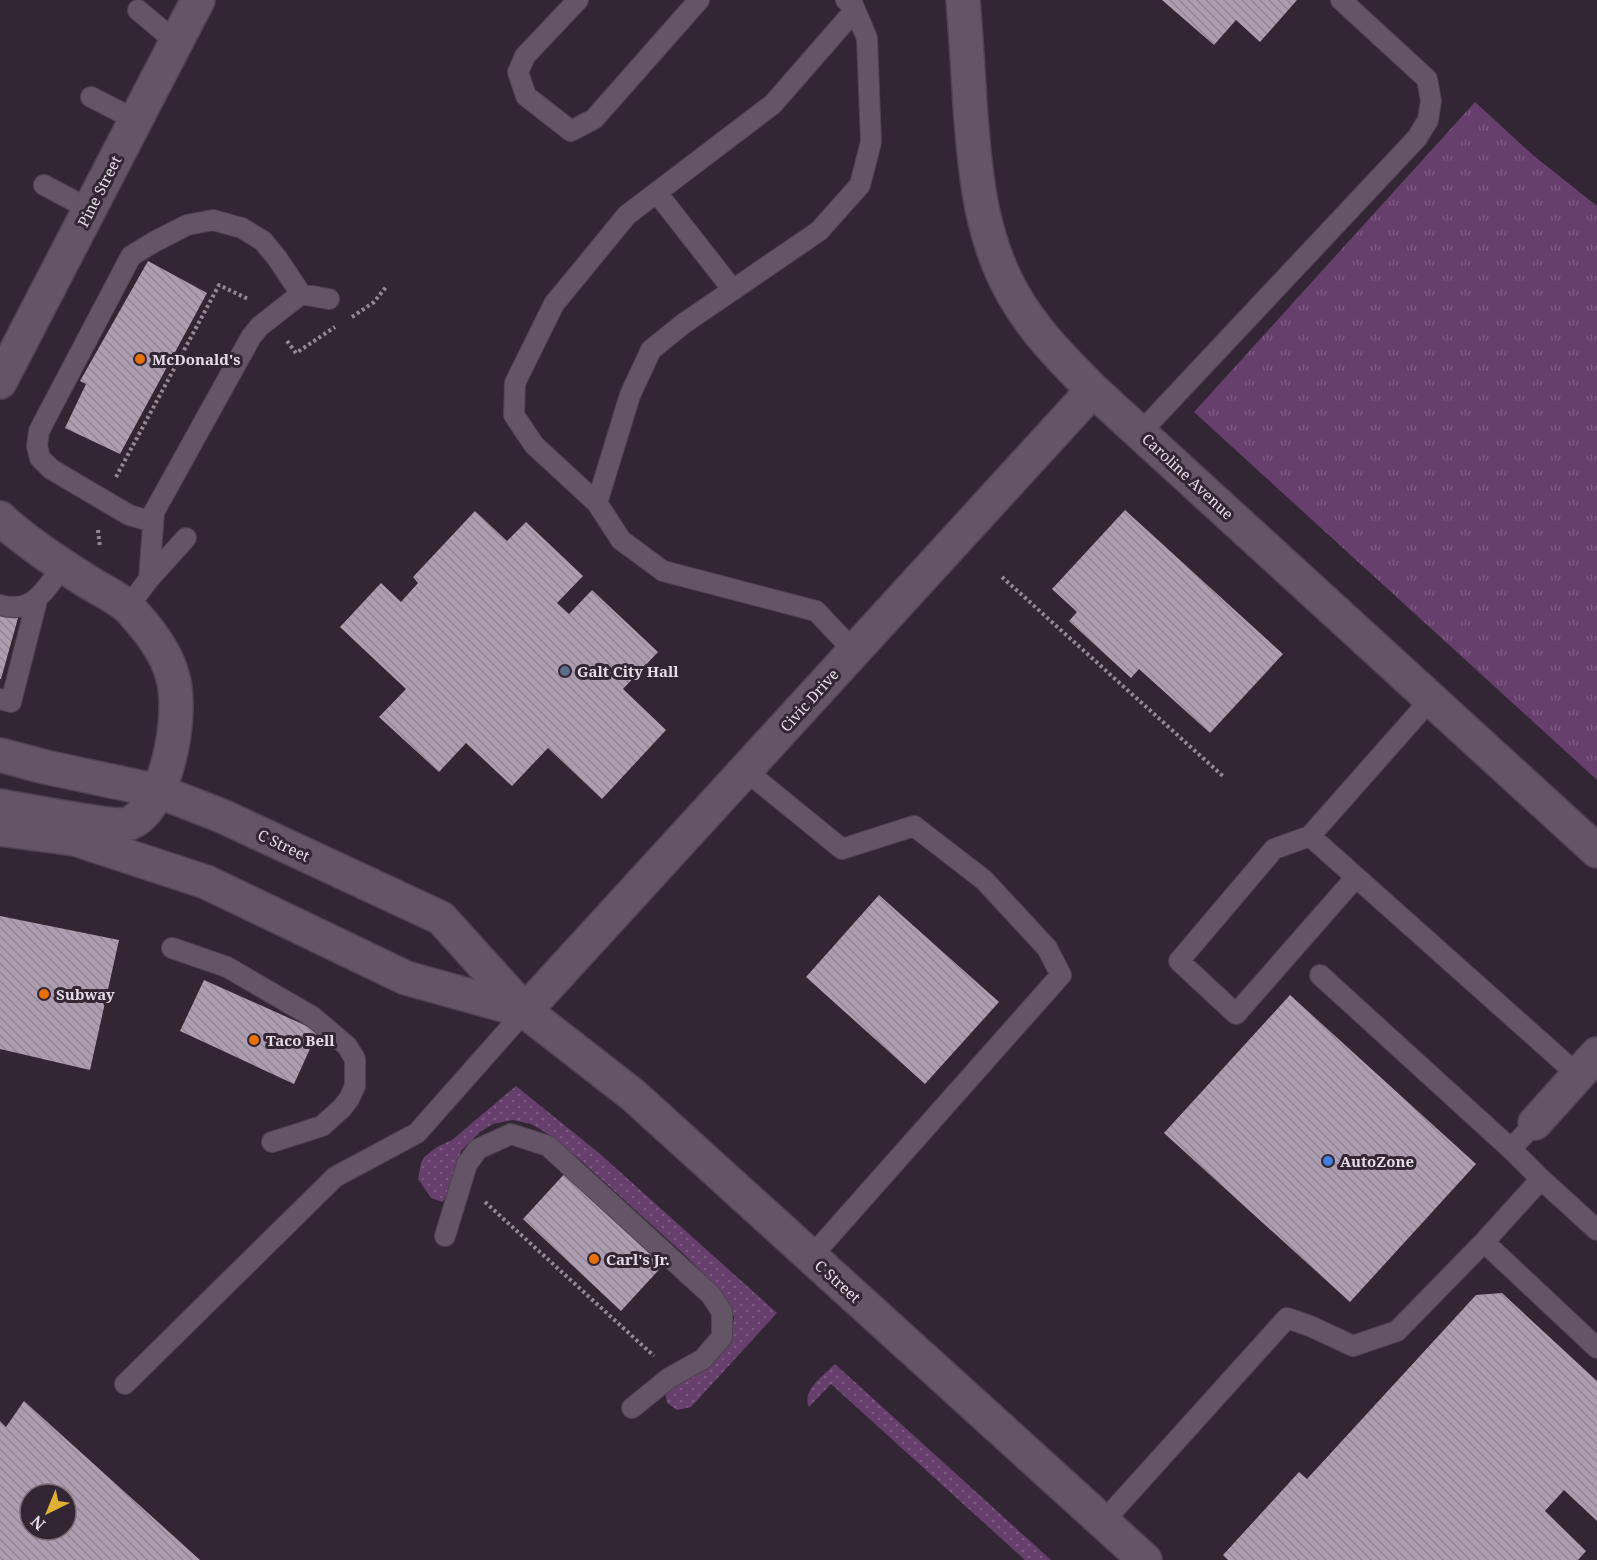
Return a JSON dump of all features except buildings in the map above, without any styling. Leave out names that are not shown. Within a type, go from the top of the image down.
[{"type":"street","name":"Pine Street","points":[[1,377],[198,0]]},
{"type":"street","name":"Caroline Avenue","points":[[963,0],[974,161],[980,205],[995,257],[1020,306],[1046,341],[1093,390],[1597,851]]},
{"type":"street","name":"Civic Drive","points":[[525,1011],[1093,390]]},
{"type":"street","points":[[0,518],[22,538],[128,607],[159,646],[174,678],[177,714],[174,747],[158,791],[139,818],[128,824],[107,823],[0,806]]},
{"type":"street","name":"C Street","points":[[0,755],[158,791],[222,816],[441,918],[525,1011],[633,1095],[1145,1560]]},
{"type":"street","name":"C Street","points":[[0,828],[75,838],[206,882],[406,978],[525,1011]]},
{"type":"street","points":[[1535,1123],[1588,1065]]},
{"type":"lane","points":[[578,0],[525,56],[519,72],[526,96],[571,131],[594,119],[699,0]]},
{"type":"lane","points":[[1140,433],[1417,138],[1428,120],[1431,101],[1427,79],[1341,0]]},
{"type":"lane","points":[[597,503],[630,395],[651,350],[683,324],[819,231],[860,185],[871,142],[867,38],[851,5],[773,104],[627,215],[554,304],[515,383],[514,415],[534,445],[597,503],[621,540],[663,571],[816,611],[854,651]]},
{"type":"lane","points":[[138,10],[176,42]]},
{"type":"lane","points":[[91,97],[136,120]]},
{"type":"lane","points":[[44,185],[89,210]]},
{"type":"lane","points":[[657,193],[733,290]]},
{"type":"lane","points":[[153,522],[129,515],[51,469],[40,458],[37,446],[39,431],[131,256],[187,225],[213,220],[242,228],[263,241],[278,258],[300,294]]},
{"type":"lane","points":[[149,579],[154,512],[251,337],[260,326],[300,294],[330,299]]},
{"type":"lane","points":[[128,607],[149,579],[186,538]]},
{"type":"lane","points":[[0,699],[11,702],[37,600],[63,566]]},
{"type":"lane","points":[[0,605],[14,609],[37,600]]},
{"type":"lane","points":[[1356,877],[1236,1014],[1179,961],[1274,849],[1310,836],[1431,699]]},
{"type":"lane","points":[[745,770],[842,849],[915,826],[984,880],[1047,948],[1060,975],[811,1257]]},
{"type":"lane","points":[[1310,836],[1356,877],[1588,1065]]},
{"type":"lane","points":[[172,948],[227,967],[313,1017],[347,1046],[355,1059],[355,1086],[342,1108],[322,1126],[272,1142]]},
{"type":"lane","points":[[1320,975],[1597,1230]]},
{"type":"lane","points":[[125,1384],[335,1177],[417,1133],[525,1011]]},
{"type":"lane","points":[[1511,1149],[1535,1123]]},
{"type":"lane","points":[[445,1236],[467,1164],[478,1149],[511,1134],[548,1146],[711,1295],[722,1311],[722,1337],[703,1359],[675,1374],[632,1408]]},
{"type":"lane","points":[[1103,1522],[1287,1318],[1353,1346],[1397,1331],[1484,1242],[1541,1179]]},
{"type":"lane","points":[[1484,1242],[1597,1348]]},
{"type":"path","points":[[1002,577],[1224,777]]},
{"type":"path","points":[[485,1202],[675,1374]]},
{"type":"green space","points":[[1475,102],[1534,156],[1597,206],[1597,780],[1194,412]]},
{"type":"green space","points":[[516,1086],[599,1153],[777,1313],[691,1407],[677,1410],[667,1403],[665,1393],[672,1385],[712,1365],[731,1339],[734,1317],[723,1294],[686,1256],[578,1158],[545,1132],[531,1124],[513,1120],[493,1124],[480,1132],[461,1151],[446,1198],[442,1202],[431,1198],[418,1179],[424,1157],[437,1147],[452,1140]]},
{"type":"green space","points":[[835,1364],[1051,1560],[1025,1560],[831,1384],[809,1407],[807,1401],[811,1389]]},
{"type":"place","name":"McDonald's","points":[[140,359]]},
{"type":"place","name":"Galt City Hall","points":[[565,671]]},
{"type":"place","name":"Subway","points":[[44,994]]},
{"type":"place","name":"Taco Bell","points":[[254,1040]]},
{"type":"place","name":"AutoZone","points":[[1328,1161]]},
{"type":"place","name":"Carl's Jr.","points":[[594,1259]]}]
